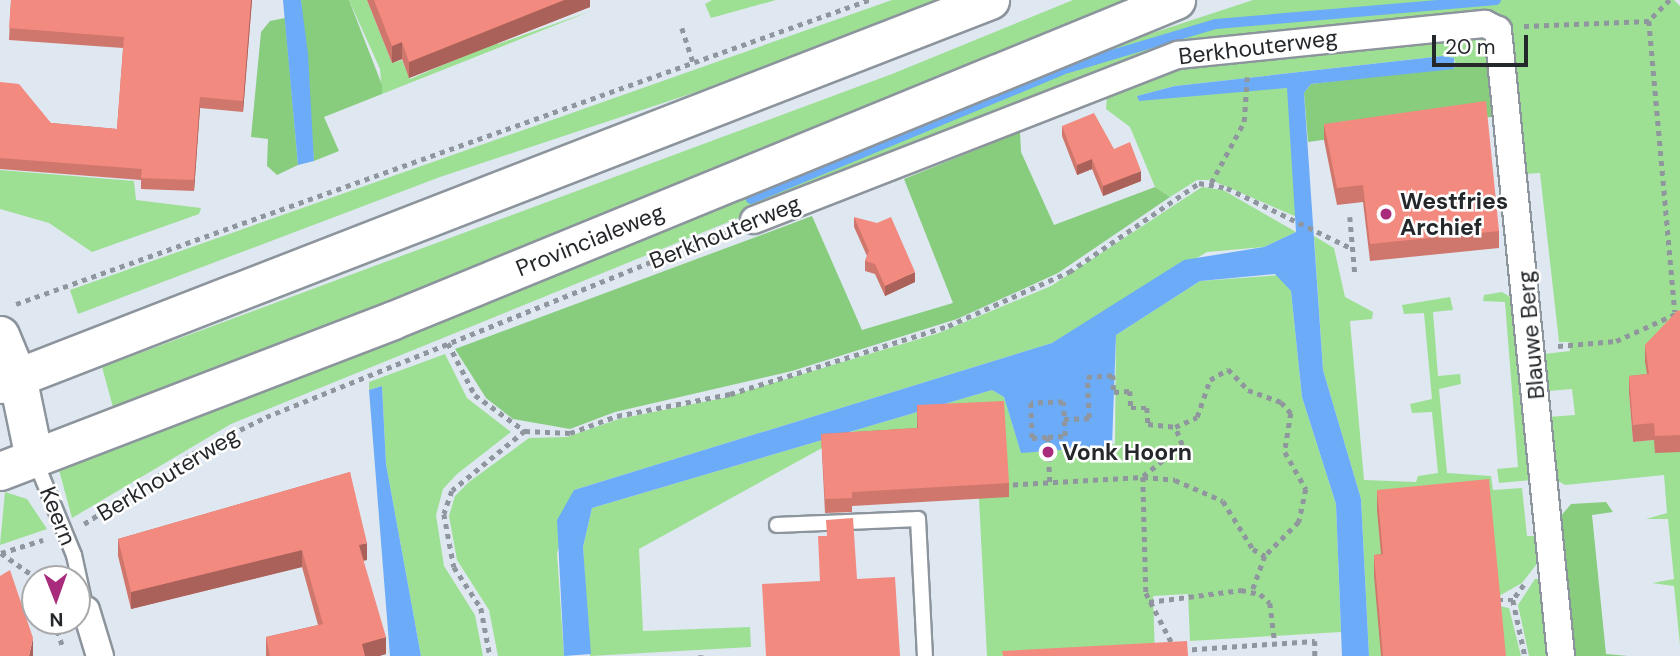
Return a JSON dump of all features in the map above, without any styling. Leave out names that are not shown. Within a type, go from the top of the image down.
[{"type":"main road","points":[[9,380],[990,0]]},
{"type":"main road","name":"Provincialeweg","points":[[0,471],[393,320],[1176,0]]},
{"type":"main road","name":"Keern","points":[[5,321],[9,380],[34,458]]},
{"type":"main road","name":"Keern","points":[[0,420],[34,458]]},
{"type":"street","name":"Berkhouterweg","points":[[754,220],[1178,55],[1485,24]]},
{"type":"street","name":"Blauwe Berg","points":[[1485,24],[1498,30],[1561,656]]},
{"type":"street","name":"Keern","points":[[91,626],[100,656]]},
{"type":"lane","name":"Keern","points":[[34,458],[65,533],[74,565]]},
{"type":"lane","points":[[777,525],[918,519],[925,656]]},
{"type":"path","points":[[5,321],[693,62],[869,0]]},
{"type":"path","points":[[1540,24],[1649,21],[1670,0]]},
{"type":"path","points":[[1532,348],[1616,341],[1678,312],[1661,96],[1649,21]]},
{"type":"path","points":[[682,28],[693,62]]},
{"type":"path","points":[[1211,183],[1250,104],[1246,68]]},
{"type":"path","points":[[448,343],[475,395],[525,431],[570,433],[617,416],[730,394],[948,326],[1069,272],[1199,184],[1211,183],[1353,249]]},
{"type":"path","points":[[1350,217],[1355,274]]},
{"type":"path","name":"Berkhouterweg","points":[[0,553],[65,533],[114,508],[195,452],[448,343],[754,220]]},
{"type":"path","points":[[1064,419],[1089,418],[1087,377],[1113,375],[1114,392],[1130,391],[1131,408],[1147,408],[1148,424],[1172,425],[1205,408],[1210,380],[1228,369],[1248,390],[1291,413],[1285,452],[1303,476],[1304,506],[1299,522],[1265,556],[1252,592]]},
{"type":"path","points":[[1063,402],[1065,436],[1048,437],[1032,438],[1031,403],[1063,402]]},
{"type":"path","points":[[1143,477],[1182,445],[1172,425]]},
{"type":"path","points":[[490,656],[481,608],[454,567],[443,514],[452,491],[525,431]]},
{"type":"path","points":[[1048,437],[1050,482]]},
{"type":"path","points":[[1143,477],[1149,601],[1176,651]]},
{"type":"path","points":[[987,486],[1143,477],[1175,480],[1223,501],[1253,549],[1265,556]]},
{"type":"path","points":[[0,553],[21,567]]},
{"type":"path","points":[[1149,601],[1252,592],[1270,603],[1275,644]]},
{"type":"path","points":[[1498,600],[1513,600]]},
{"type":"path","points":[[59,635],[67,656]]},
{"type":"path","points":[[1163,651],[1315,641],[1315,656]]},
{"type":"green space","points":[[301,0],[349,0],[382,85],[382,94],[324,117],[339,151],[314,161]]},
{"type":"green space","points":[[349,0],[367,0],[392,63],[402,60],[410,79],[457,59],[489,25],[498,44],[591,11],[382,94],[380,69]]},
{"type":"green space","points":[[712,0],[776,0],[711,18],[705,4]]},
{"type":"green space","points":[[892,0],[973,0],[440,177],[78,314],[70,290]]},
{"type":"green space","points":[[1073,0],[1137,0],[519,256],[114,411],[102,367],[892,74]]},
{"type":"green space","points":[[1253,0],[1674,0],[1680,6],[1680,327],[1649,391],[1629,393],[1633,442],[1654,440],[1680,450],[1680,645],[1674,586],[1652,583],[1674,579],[1668,519],[1646,519],[1667,513],[1664,475],[1565,485],[1555,479],[1548,417],[1575,415],[1572,389],[1548,391],[1544,354],[1570,351],[1569,342],[1559,342],[1540,173],[1524,174],[1508,24],[1495,14],[1162,50],[1112,66],[231,424],[72,518],[59,470],[1101,50]]},
{"type":"green space","points":[[285,18],[298,165],[277,175],[267,166],[268,139],[251,137],[261,32],[270,21]]},
{"type":"green space","points":[[1478,36],[1487,44],[1491,63],[1456,67],[1454,58],[1443,56],[1175,86],[1137,96],[1288,88],[1297,217],[1211,180],[1197,180],[1170,197],[1155,187],[1130,127],[1106,109],[1107,96],[1154,70]]},
{"type":"green space","points":[[1491,63],[1498,116],[1308,142],[1304,93],[1311,84]]},
{"type":"green space","points":[[1020,132],[1021,152],[1054,225],[1155,187],[1170,197],[1058,273],[957,319],[792,371],[615,412],[570,429],[513,419],[486,398],[455,349],[812,216],[862,330],[953,303],[904,179]]},
{"type":"green space","points":[[0,170],[134,181],[136,200],[201,208],[199,214],[92,252],[49,223],[0,209]]},
{"type":"green space","points":[[1202,187],[1223,190],[1296,232],[1264,247],[1207,252],[1052,343],[574,490],[557,553],[564,656],[498,656],[489,610],[457,560],[449,516],[455,496],[469,482],[529,438],[567,437],[619,419],[723,398],[939,333],[1051,286]]},
{"type":"green space","points":[[1314,236],[1334,248],[1345,297],[1373,312],[1372,319],[1350,321],[1364,480],[1416,482],[1418,476],[1438,473],[1432,412],[1412,413],[1410,404],[1432,399],[1424,313],[1404,314],[1402,305],[1450,297],[1453,310],[1433,312],[1438,376],[1460,374],[1461,384],[1439,389],[1447,473],[1491,476],[1493,490],[1522,488],[1527,536],[1536,536],[1539,561],[1522,583],[1393,656],[1369,656],[1361,499],[1323,370]]},
{"type":"green space","name":"Vonk Hoorn","points":[[1281,275],[1291,291],[1302,397],[1336,504],[1341,632],[1190,641],[1188,594],[1153,596],[1155,656],[987,656],[978,479],[822,448],[639,549],[643,631],[750,627],[751,647],[590,656],[583,547],[592,508],[992,390],[1004,397],[1021,452],[1115,444],[1116,335],[1200,281]]},
{"type":"green space","points":[[1502,292],[1512,298],[1532,480],[1499,483],[1497,469],[1518,467],[1505,302],[1483,301],[1484,295]]},
{"type":"green space","points":[[445,354],[467,398],[511,432],[457,474],[443,489],[436,515],[444,566],[475,615],[483,656],[421,656],[386,464],[382,386],[369,390],[369,382]]},
{"type":"green space","points":[[5,492],[27,499],[47,529],[0,545]]},
{"type":"green space","points":[[1606,502],[1613,512],[1592,515],[1606,654],[1628,656],[1574,656],[1560,517],[1571,504]]},
{"type":"green space","points":[[1535,579],[1541,579],[1548,656],[1529,656],[1518,605]]},
{"type":"green space","points":[[1499,606],[1509,608],[1521,656],[1504,656]]},
{"type":"water","points":[[283,0],[301,0],[308,54],[314,161],[298,165]]},
{"type":"water","points":[[1443,56],[1454,58],[1454,69],[1311,84],[1304,93],[1323,370],[1361,499],[1369,656],[1342,656],[1336,504],[1302,397],[1291,291],[1275,274],[1200,281],[1116,335],[1112,446],[1021,453],[1004,397],[992,390],[592,508],[583,547],[591,654],[564,656],[557,520],[574,490],[1052,343],[1184,260],[1264,247],[1296,232],[1287,88],[1139,101],[1137,96],[1175,86]]},
{"type":"water","points":[[382,386],[386,464],[421,656],[390,656],[369,390]]},
{"type":"building","points":[[11,0],[251,0],[243,101],[200,97],[194,180],[141,178],[142,169],[0,158],[0,82],[19,84],[51,123],[117,129],[124,37],[9,28]]},
{"type":"building","points":[[374,0],[564,0],[409,62],[402,42],[392,46]]},
{"type":"building","points":[[1486,101],[1499,231],[1370,244],[1363,185],[1337,188],[1324,124]]},
{"type":"building","points":[[1094,113],[1114,149],[1130,142],[1141,171],[1103,186],[1092,159],[1077,165],[1062,126]]},
{"type":"building","points":[[854,217],[877,223],[891,217],[915,272],[885,286],[875,264],[865,261],[869,251]]},
{"type":"building","points":[[1678,310],[1680,435],[1655,436],[1654,423],[1633,425],[1629,376],[1649,374],[1645,345]]},
{"type":"building","points":[[1004,401],[1009,483],[852,492],[852,498],[825,499],[821,434],[918,428],[917,405]]},
{"type":"building","points":[[350,472],[367,543],[359,545],[386,637],[362,644],[365,656],[270,656],[266,637],[323,624],[302,550],[131,592],[118,539]]},
{"type":"building","points":[[1489,479],[1506,656],[1383,656],[1374,555],[1383,554],[1377,490]]},
{"type":"building","points":[[853,518],[857,579],[895,577],[900,656],[766,656],[762,584],[820,581],[818,536],[827,536],[826,520]]},
{"type":"building","points":[[10,570],[21,603],[21,635],[32,635],[33,638],[29,656],[0,656],[0,576]]},
{"type":"building","points":[[1187,641],[1188,656],[1003,656],[1002,651]]},
{"type":"waterway","points":[[751,199],[1068,68],[1216,24],[1496,0]]},
{"type":"place","name":"Westfries Archief","points":[[1386,214]]},
{"type":"place","name":"Vonk Hoorn","points":[[1048,452]]}]
